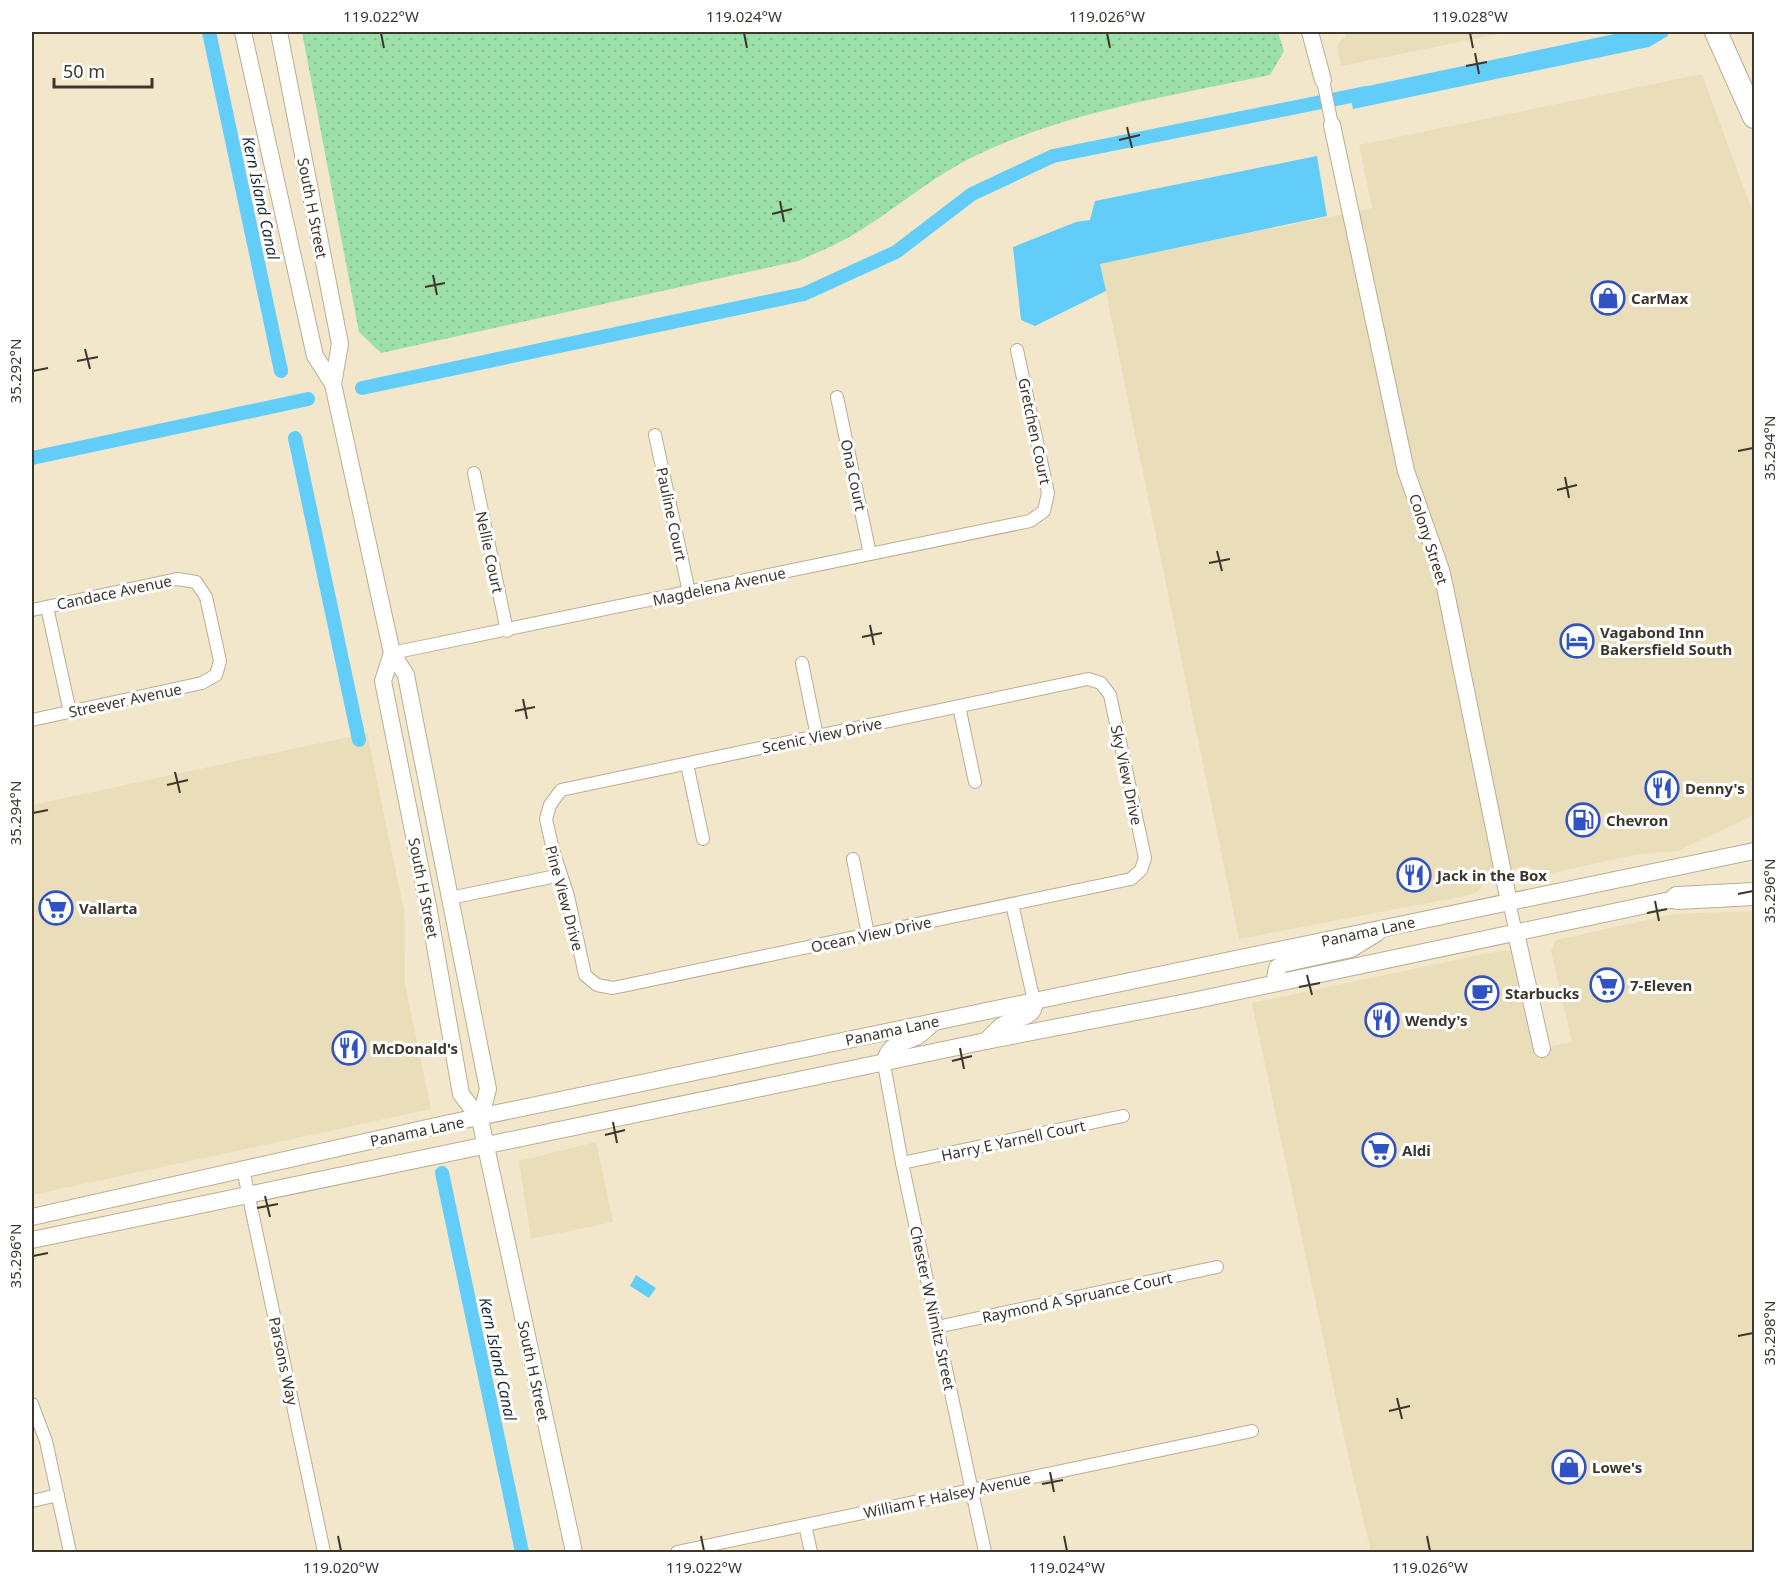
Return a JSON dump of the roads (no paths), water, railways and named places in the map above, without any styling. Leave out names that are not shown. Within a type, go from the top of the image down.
[{"type":"highway","points":[[1716,32],[1755,117]]},
{"type":"highway","points":[[1726,54],[1755,134]]},
{"type":"highway","points":[[1677,898],[1755,894]]},
{"type":"main road","name":"South H Street","points":[[243,32],[315,356],[333,384],[392,654],[405,675],[488,1089],[480,1119]]},
{"type":"main road","name":"South H Street","points":[[279,32],[340,344],[333,384]]},
{"type":"main road","name":"Colony Street","points":[[1310,32],[1323,80]]},
{"type":"main road","name":"Colony Street","points":[[1332,124],[1406,471],[1441,570],[1509,902]]},
{"type":"main road","name":"South H Street","points":[[392,654],[383,681],[428,906],[461,1094],[480,1119],[574,1552]]},
{"type":"main road","points":[[400,772],[433,872],[450,898]]},
{"type":"main road","name":"Panama Lane","points":[[32,1216],[445,1124],[480,1119],[1755,851]]},
{"type":"main road","name":"Panama Lane","points":[[32,1240],[1755,883]]},
{"type":"main road","points":[[428,906],[442,922],[468,985]]},
{"type":"main road","points":[[1274,984],[1277,968],[1282,964],[1351,949],[1386,928]]},
{"type":"main road","name":"Colony Street","points":[[1516,933],[1542,1048]]},
{"type":"main road","points":[[986,1041],[1002,1025],[1031,1013],[1034,1001]]},
{"type":"main road","points":[[884,1064],[890,1048],[918,1036],[935,1022]]},
{"type":"street","name":"Colony Street","points":[[1323,80],[1332,124]]},
{"type":"street","name":"Gretchen Court","points":[[1017,350],[1048,493],[1044,511]]},
{"type":"street","name":"Ona Court","points":[[837,397],[870,554]]},
{"type":"street","name":"Pauline Court","points":[[656,435],[688,592]]},
{"type":"street","name":"Nellie Court","points":[[474,473],[507,631]]},
{"type":"street","name":"Magdelena Avenue","points":[[392,654],[1030,520],[1044,511]]},
{"type":"street","name":"Candace Avenue","points":[[32,610],[177,579],[196,582],[206,597],[220,662],[216,675]]},
{"type":"street","points":[[47,606],[70,712]]},
{"type":"street","points":[[801,663],[817,736]]},
{"type":"street","name":"Streever Avenue","points":[[32,720],[202,683],[216,675]]},
{"type":"street","name":"Scenic View Drive","points":[[550,805],[561,790],[1088,679],[1101,683]]},
{"type":"street","name":"Sky View Drive","points":[[1101,683],[1110,695],[1145,858],[1141,870]]},
{"type":"street","points":[[959,706],[975,782]]},
{"type":"street","points":[[687,764],[703,839]]},
{"type":"street","name":"Pine View Drive","points":[[550,805],[546,819],[552,850],[568,896],[585,975],[597,985]]},
{"type":"street","points":[[853,859],[868,934]]},
{"type":"street","name":"Ocean View Drive","points":[[597,985],[613,988],[1131,879],[1141,870]]},
{"type":"street","points":[[450,898],[561,875]]},
{"type":"street","name":"Colony Street","points":[[1509,902],[1516,933]]},
{"type":"street","points":[[1012,904],[1034,1001]]},
{"type":"street","name":"Chester W Nimitz Street","points":[[884,1064],[902,1163],[985,1552]]},
{"type":"street","name":"Harry E Yarnell Court","points":[[902,1163],[1124,1116]]},
{"type":"street","name":"Parsons Way","points":[[243,1169],[324,1552]]},
{"type":"street","name":"Raymond A Spruance Court","points":[[937,1326],[1217,1267]]},
{"type":"street","points":[[32,1404],[46,1441],[70,1552]]},
{"type":"street","name":"William F Halsey Avenue","points":[[677,1552],[1252,1431]]},
{"type":"street","points":[[32,1501],[58,1495]]},
{"type":"street","points":[[805,1525],[811,1552]]},
{"type":"water","points":[[1624,32],[1667,32],[1668,36],[1649,47],[1353,109],[1349,90]]},
{"type":"water","points":[[1317,156],[1327,216],[1100,264],[1106,291],[1035,326],[1021,320],[1013,247],[1076,222],[1090,220],[1095,201]]},
{"type":"water","points":[[636,1275],[656,1288],[649,1298],[630,1286]]},
{"type":"waterway","name":"Kern Island Canal","points":[[209,32],[281,371]]},
{"type":"waterway","points":[[362,388],[804,294],[896,252],[972,194],[1053,156],[1366,93]]},
{"type":"waterway","points":[[32,458],[308,399]]},
{"type":"waterway","name":"Kern Island Canal","points":[[295,438],[359,740]]},
{"type":"waterway","name":"Kern Island Canal","points":[[442,1173],[522,1552]]},
{"type":"place","name":"CarMax","points":[[1608,298]]},
{"type":"place","name":"Vagabond Inn Bakersfield South","points":[[1577,641]]},
{"type":"place","name":"Denny's","points":[[1662,788]]},
{"type":"place","name":"Chevron","points":[[1583,820]]},
{"type":"place","name":"Jack in the Box","points":[[1414,875]]},
{"type":"place","name":"Vallarta","points":[[56,908]]},
{"type":"place","name":"7-Eleven","points":[[1607,985]]},
{"type":"place","name":"Starbucks","points":[[1482,993]]},
{"type":"place","name":"Wendy's","points":[[1382,1020]]},
{"type":"place","name":"McDonald's","points":[[349,1048]]},
{"type":"place","name":"Aldi","points":[[1379,1150]]},
{"type":"place","name":"Lowe's","points":[[1569,1467]]}]
